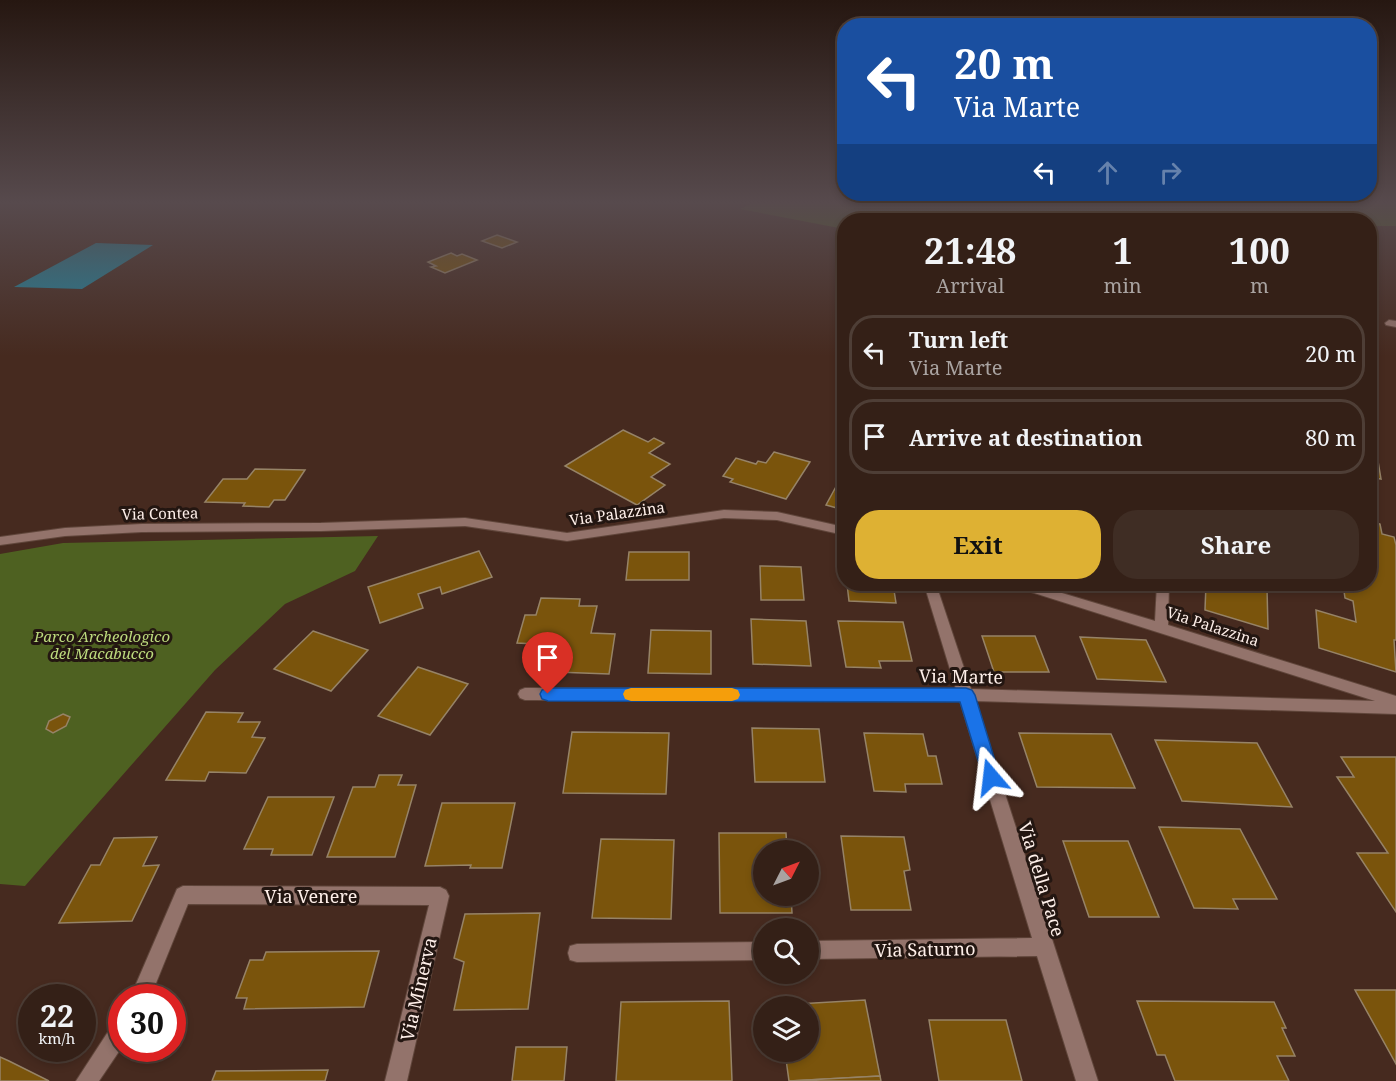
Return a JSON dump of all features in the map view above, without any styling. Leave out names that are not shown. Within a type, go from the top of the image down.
[{"type":"street","name":"Via Palazzina","points":[[321,527],[465,522],[567,537],[724,514],[777,516],[837,529]]},
{"type":"street","name":"Via Contea","points":[[0,541],[65,532],[142,528],[321,527]]},
{"type":"street","name":"Via della Pace","points":[[932,591],[1042,947],[1087,1081]]},
{"type":"street","name":"Via Palazzina","points":[[1042,591],[1396,702]]},
{"type":"street","points":[[1161,627],[1163,591]]},
{"type":"street","name":"Via Marte","points":[[525,694],[966,695],[1396,708]]},
{"type":"street","name":"Via Venere","points":[[146,984],[183,895],[440,896]]},
{"type":"street","name":"Via Minerva","points":[[396,1081],[440,896]]},
{"type":"street","name":"Via Saturno","points":[[819,950],[1042,947]]},
{"type":"street","points":[[577,953],[753,951]]},
{"type":"street","points":[[87,1081],[108,1049]]},
{"type":"green space","name":"Parco Archeologico del Macabucco","points":[[378,536],[355,571],[285,604],[215,670],[25,886],[0,884],[0,554],[63,543]]},
{"type":"water","points":[[75,254],[138,254],[82,289],[14,287]]},
{"type":"building","points":[[447,254],[463,254],[477,260],[445,273],[431,267],[436,266],[428,262]]},
{"type":"building","points":[[623,430],[648,442],[654,438],[664,443],[649,453],[670,464],[651,477],[665,485],[637,505],[565,466]]},
{"type":"building","points":[[774,452],[810,462],[786,499],[730,482],[733,479],[723,476],[736,458],[756,464],[758,461],[766,463]]},
{"type":"building","points":[[1377,455],[1381,479],[1377,478]]},
{"type":"building","points":[[255,469],[305,470],[285,500],[274,500],[269,507],[243,506],[245,503],[205,502],[223,479],[247,479]]},
{"type":"building","points":[[837,485],[837,508],[826,505]]},
{"type":"building","points":[[1377,523],[1380,524],[1382,534],[1394,537],[1396,545],[1396,640],[1394,640],[1396,672],[1319,648],[1316,610],[1356,622],[1353,601],[1345,598],[1344,591],[1377,591]]},
{"type":"building","points":[[479,551],[492,577],[442,594],[440,587],[418,594],[423,608],[380,623],[368,587]]},
{"type":"building","points":[[629,552],[689,552],[689,580],[626,580]]},
{"type":"building","points":[[760,566],[801,567],[804,600],[761,600]]},
{"type":"building","points":[[848,591],[894,591],[896,603],[849,601]]},
{"type":"building","points":[[1206,591],[1267,591],[1268,629],[1205,610]]},
{"type":"building","points":[[541,598],[580,599],[579,606],[597,606],[591,633],[615,634],[609,674],[529,671],[536,644],[517,643],[525,615],[536,615]]},
{"type":"building","points":[[751,619],[806,621],[811,666],[753,664]]},
{"type":"building","points":[[838,621],[903,622],[912,661],[879,661],[881,668],[846,667]]},
{"type":"building","points":[[651,630],[711,631],[711,674],[648,673]]},
{"type":"building","points":[[313,631],[368,650],[331,691],[274,669]]},
{"type":"building","points":[[982,636],[1035,636],[1049,672],[994,672]]},
{"type":"building","points":[[1080,637],[1146,640],[1166,682],[1097,679]]},
{"type":"building","points":[[418,667],[468,684],[430,735],[378,716]]},
{"type":"building","points":[[206,712],[243,713],[238,722],[260,722],[252,737],[265,738],[246,773],[209,772],[205,781],[166,780]]},
{"type":"building","points":[[63,714],[70,717],[66,726],[53,733],[46,729],[49,721]]},
{"type":"building","points":[[752,728],[819,729],[825,782],[755,782]]},
{"type":"building","points":[[572,732],[669,733],[666,794],[563,793]]},
{"type":"building","points":[[864,733],[923,734],[928,756],[936,756],[942,784],[905,784],[906,792],[874,791]]},
{"type":"building","points":[[1019,733],[1111,734],[1135,788],[1037,787]]},
{"type":"building","points":[[1155,740],[1257,743],[1292,807],[1182,801]]},
{"type":"building","points":[[1341,757],[1396,757],[1396,912],[1357,853],[1388,853],[1337,777],[1354,777]]},
{"type":"building","points":[[379,775],[402,775],[398,785],[416,785],[395,857],[327,857],[353,787],[375,787]]},
{"type":"building","points":[[268,797],[334,797],[312,855],[271,855],[273,849],[244,849]]},
{"type":"building","points":[[442,803],[515,803],[502,868],[470,868],[471,865],[425,866]]},
{"type":"building","points":[[1159,827],[1240,829],[1277,899],[1233,899],[1238,909],[1194,908]]},
{"type":"building","points":[[719,833],[786,833],[786,840],[753,840],[753,906],[792,906],[792,913],[720,913]]},
{"type":"building","points":[[841,836],[904,837],[910,870],[904,871],[911,910],[851,910]]},
{"type":"building","points":[[157,837],[143,866],[159,865],[132,921],[59,923],[91,865],[100,865],[114,838]]},
{"type":"building","points":[[601,839],[674,840],[671,919],[592,918]]},
{"type":"building","points":[[1063,841],[1128,841],[1159,917],[1089,917]]},
{"type":"building","points":[[540,913],[528,1009],[454,1010],[464,962],[454,958],[465,914]]},
{"type":"building","points":[[379,951],[364,1007],[244,1009],[247,998],[236,998],[250,960],[263,960],[266,952]]},
{"type":"building","points":[[1355,990],[1396,990],[1396,1064]]},
{"type":"building","points":[[865,1000],[880,1076],[789,1081],[786,1062],[819,1062],[819,1003]]},
{"type":"building","points":[[729,1001],[732,1081],[616,1081],[621,1002]]},
{"type":"building","points":[[1137,1001],[1274,1002],[1286,1028],[1282,1028],[1295,1056],[1277,1056],[1289,1081],[1175,1081],[1165,1055],[1157,1055]]},
{"type":"building","points":[[929,1020],[1006,1020],[1022,1081],[939,1081]]},
{"type":"building","points":[[516,1047],[567,1047],[564,1081],[512,1081]]},
{"type":"building","points":[[0,1057],[9,1061],[49,1081],[0,1081]]},
{"type":"building","points":[[328,1070],[325,1081],[212,1081],[216,1071]]},
{"type":"building","points":[[880,1076],[881,1081],[789,1081]]},
{"type":"slow traffic","points":[[631,694],[732,695]]},
{"type":"route","points":[[548,694],[966,695],[991,777]]}]
